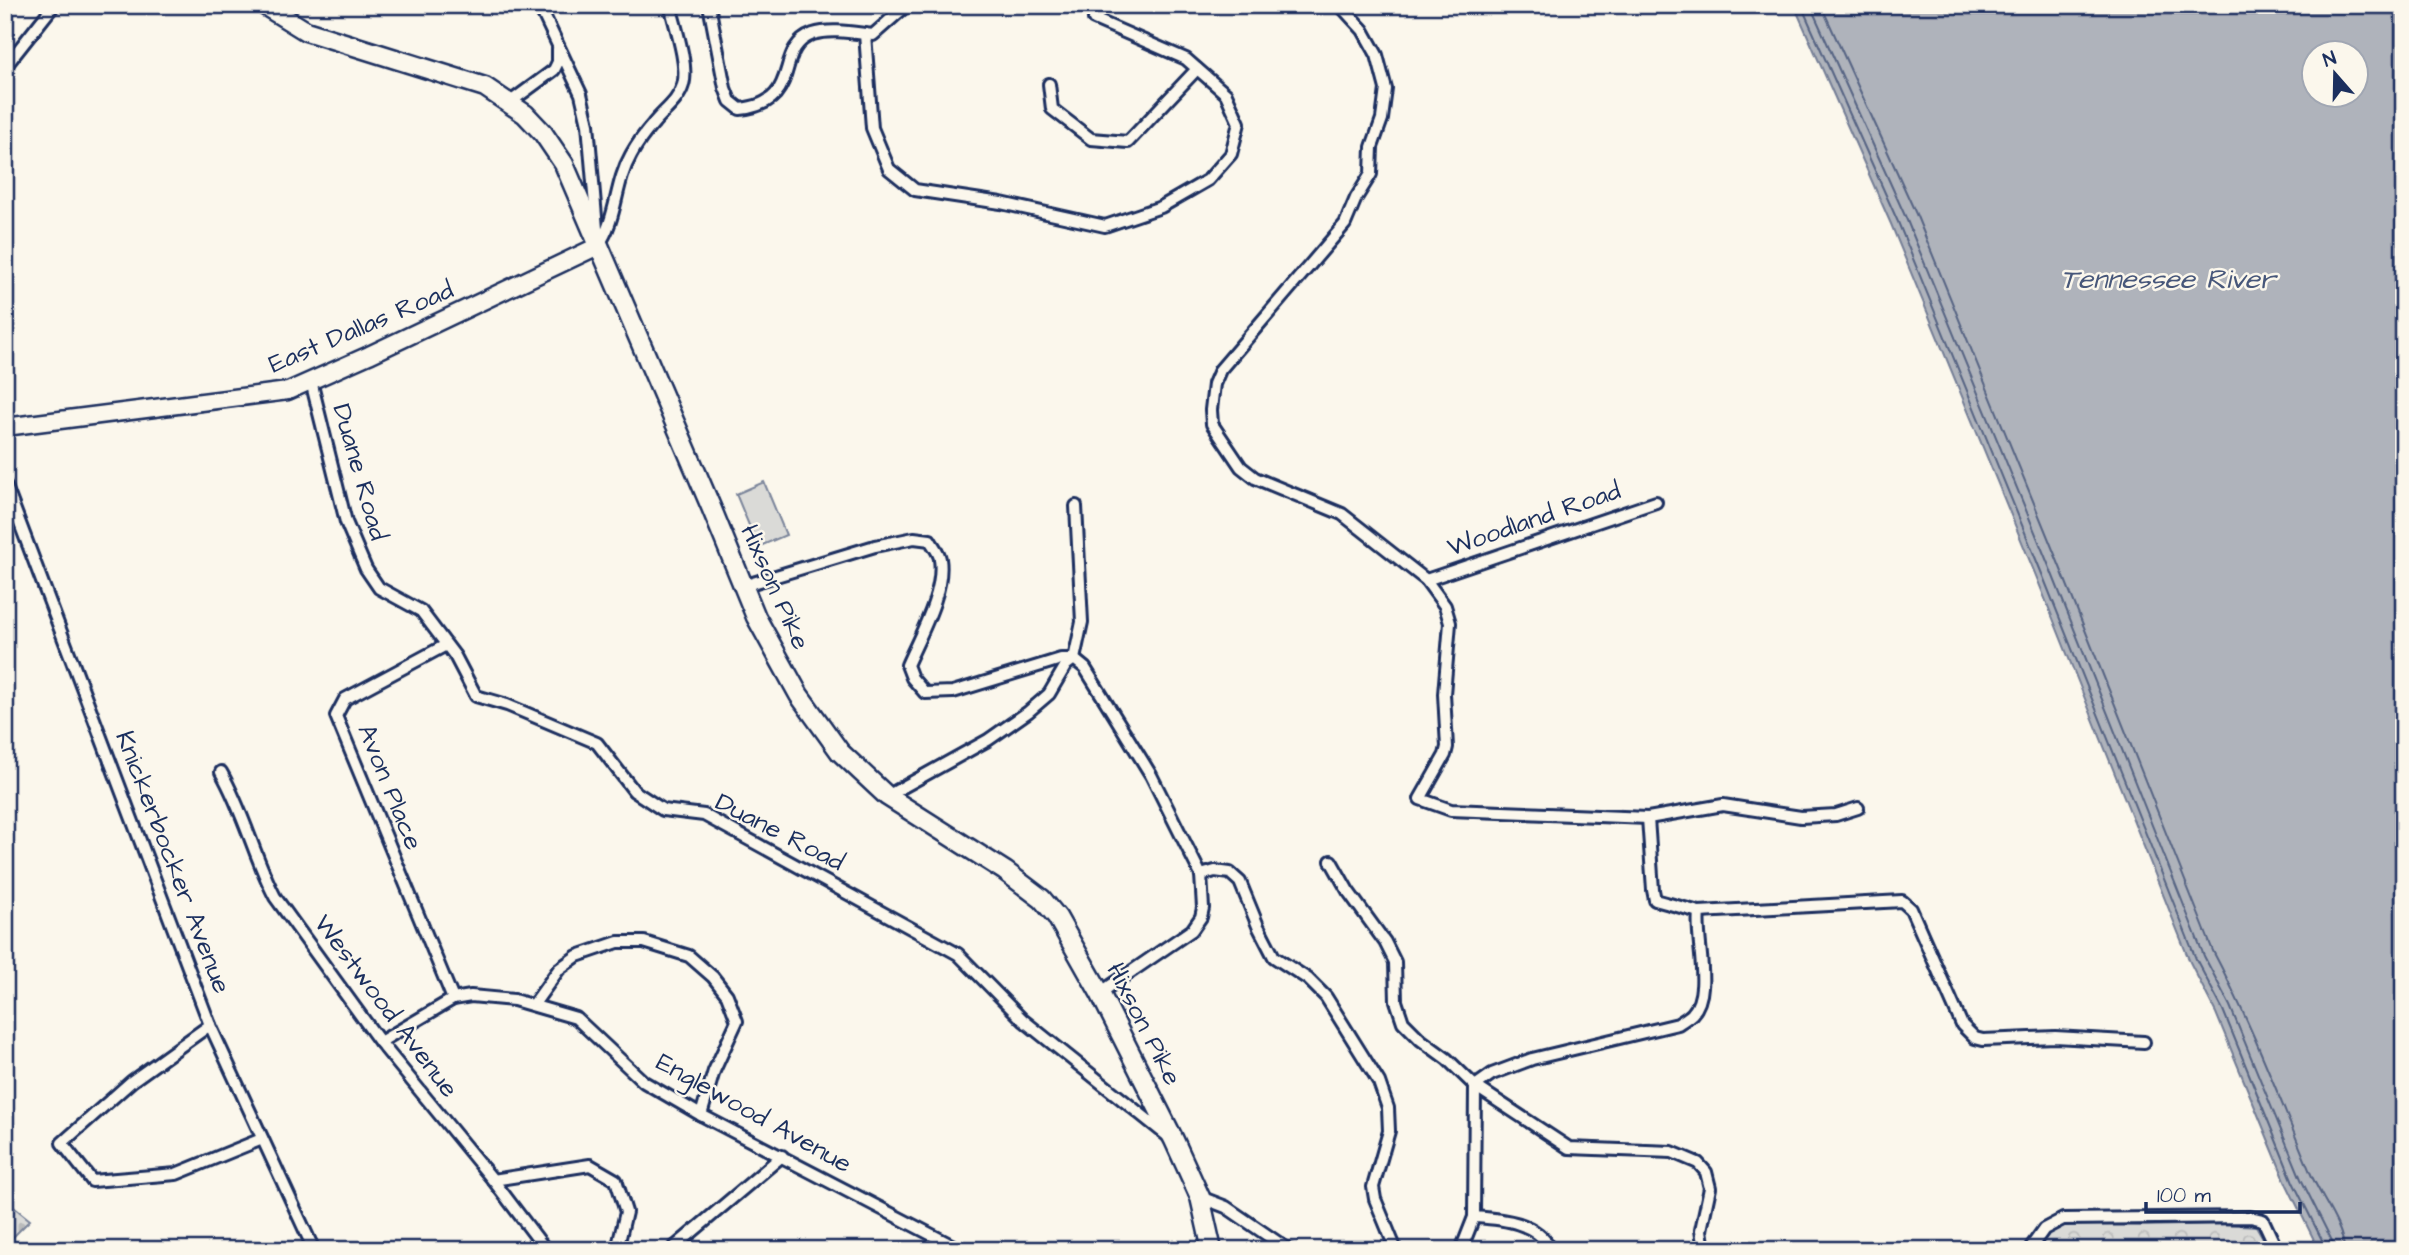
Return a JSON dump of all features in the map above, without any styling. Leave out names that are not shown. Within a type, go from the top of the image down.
[{"type":"main road","name":"Hixson Pike","points":[[264,5],[306,31],[485,87],[526,114],[543,133],[564,164],[743,586],[774,653],[799,695],[841,752],[887,796],[1005,871],[1042,899],[1057,917],[1100,993],[1174,1140],[1200,1197],[1212,1250]]},
{"type":"street","points":[[5,67],[54,5]]},
{"type":"street","points":[[539,5],[581,94],[588,124],[598,246]]},
{"type":"street","points":[[598,246],[609,230],[620,180],[631,155],[653,124],[676,100],[684,84],[670,5]]},
{"type":"street","points":[[709,5],[725,88],[730,101],[740,109],[754,108],[769,102],[782,88],[797,45],[813,34],[833,32],[873,35],[907,5]]},
{"type":"street","points":[[864,34],[872,128],[889,169],[915,190],[1001,203],[1105,226],[1161,207],[1208,180],[1231,154],[1239,123],[1226,94],[1186,59],[1094,19],[1105,5]]},
{"type":"street","points":[[1168,5],[1186,5]]},
{"type":"street","points":[[1340,5],[1363,30],[1377,55],[1386,89],[1382,119],[1372,147],[1371,174],[1356,198],[1345,224],[1220,370],[1214,384],[1212,424],[1241,467],[1255,478],[1342,514],[1426,580],[1445,606],[1450,623],[1444,694],[1447,747],[1420,799],[1451,810],[1648,818],[1723,805],[1801,817],[1836,815],[1858,808]]},
{"type":"street","points":[[509,103],[554,70],[558,62],[558,47]]},
{"type":"street","points":[[1049,85],[1052,109],[1091,139],[1128,142],[1197,69]]},
{"type":"street","name":"East Dallas Road","points":[[5,427],[288,391],[598,246]]},
{"type":"street","name":"Duane Road","points":[[311,381],[346,522],[366,569],[379,588],[421,611],[455,656],[476,696],[507,705],[597,743],[634,791],[663,810],[704,816],[958,954],[1024,1020],[1128,1106],[1174,1140]]},
{"type":"street","name":"Knickerbocker Avenue","points":[[5,484],[210,1025],[314,1250]]},
{"type":"street","name":"Woodland Road","points":[[1426,580],[1656,502]]},
{"type":"street","points":[[887,796],[988,740],[1028,712],[1049,694],[1066,665],[1074,659],[1082,622],[1076,506]]},
{"type":"street","points":[[743,586],[875,545],[914,537],[930,540],[940,556],[940,574],[934,604],[907,664],[912,678],[925,693],[953,692],[1061,659],[1074,659],[1086,668],[1152,775],[1201,875],[1203,908],[1201,917],[1192,930],[1100,993]]},
{"type":"street","name":"Avon Place","points":[[446,645],[345,699],[336,716],[453,999]]},
{"type":"street","name":"Westwood Avenue","points":[[221,772],[246,823],[261,871],[275,897],[380,1042],[493,1180],[546,1250]]},
{"type":"street","points":[[1648,818],[1655,900],[1699,912],[1902,901],[1911,909],[1962,1026],[1975,1038],[1983,1040],[2054,1037],[2144,1042]]},
{"type":"street","points":[[1331,860],[1348,891],[1385,942],[1395,962],[1396,1001],[1403,1022],[1420,1040],[1447,1059],[1475,1086],[1569,1148],[1672,1153],[1698,1163],[1706,1172],[1710,1188],[1701,1230],[1704,1250]]},
{"type":"street","points":[[1201,875],[1215,871],[1230,873],[1240,882],[1274,957],[1308,979],[1326,997],[1347,1033],[1366,1057],[1388,1108],[1389,1131],[1373,1187],[1375,1199],[1396,1250]]},
{"type":"street","points":[[1475,1086],[1492,1073],[1532,1059],[1678,1024],[1693,1013],[1701,998],[1702,976],[1697,926],[1699,912]]},
{"type":"street","points":[[534,1004],[559,969],[577,956],[618,942],[644,942],[689,956],[713,977],[727,995],[737,1021],[714,1071],[701,1115]]},
{"type":"street","name":"Englewood Avenue","points":[[380,1042],[453,999],[471,996],[489,996],[534,1004],[576,1018],[644,1082],[701,1115],[961,1250]]},
{"type":"street","points":[[210,1025],[132,1081],[62,1143],[92,1181],[176,1174],[262,1139]]},
{"type":"street","points":[[1461,1250],[1474,1217],[1475,1086]]},
{"type":"street","points":[[671,1250],[782,1156]]},
{"type":"street","points":[[493,1180],[590,1166],[616,1180],[626,1212],[617,1250]]},
{"type":"street","points":[[1200,1197],[1226,1207],[1289,1250]]},
{"type":"street","points":[[1474,1217],[1509,1220],[1536,1232],[1551,1250]]},
{"type":"street","points":[[2029,1250],[2044,1229],[2063,1219],[2237,1217],[2263,1220],[2277,1250]]},
{"type":"green space","points":[[764,482],[786,535],[758,547],[736,494]]},
{"type":"green space","points":[[5,1200],[30,1220],[5,1245]]},
{"type":"green space","points":[[2075,1224],[2256,1226],[2270,1250],[2034,1250],[2053,1228]]},
{"type":"water","name":"Tennessee River","points":[[1794,5],[2404,5],[2404,1250],[2319,1250],[2287,1185],[2216,1013],[2190,962],[2036,576],[1891,224]]}]
